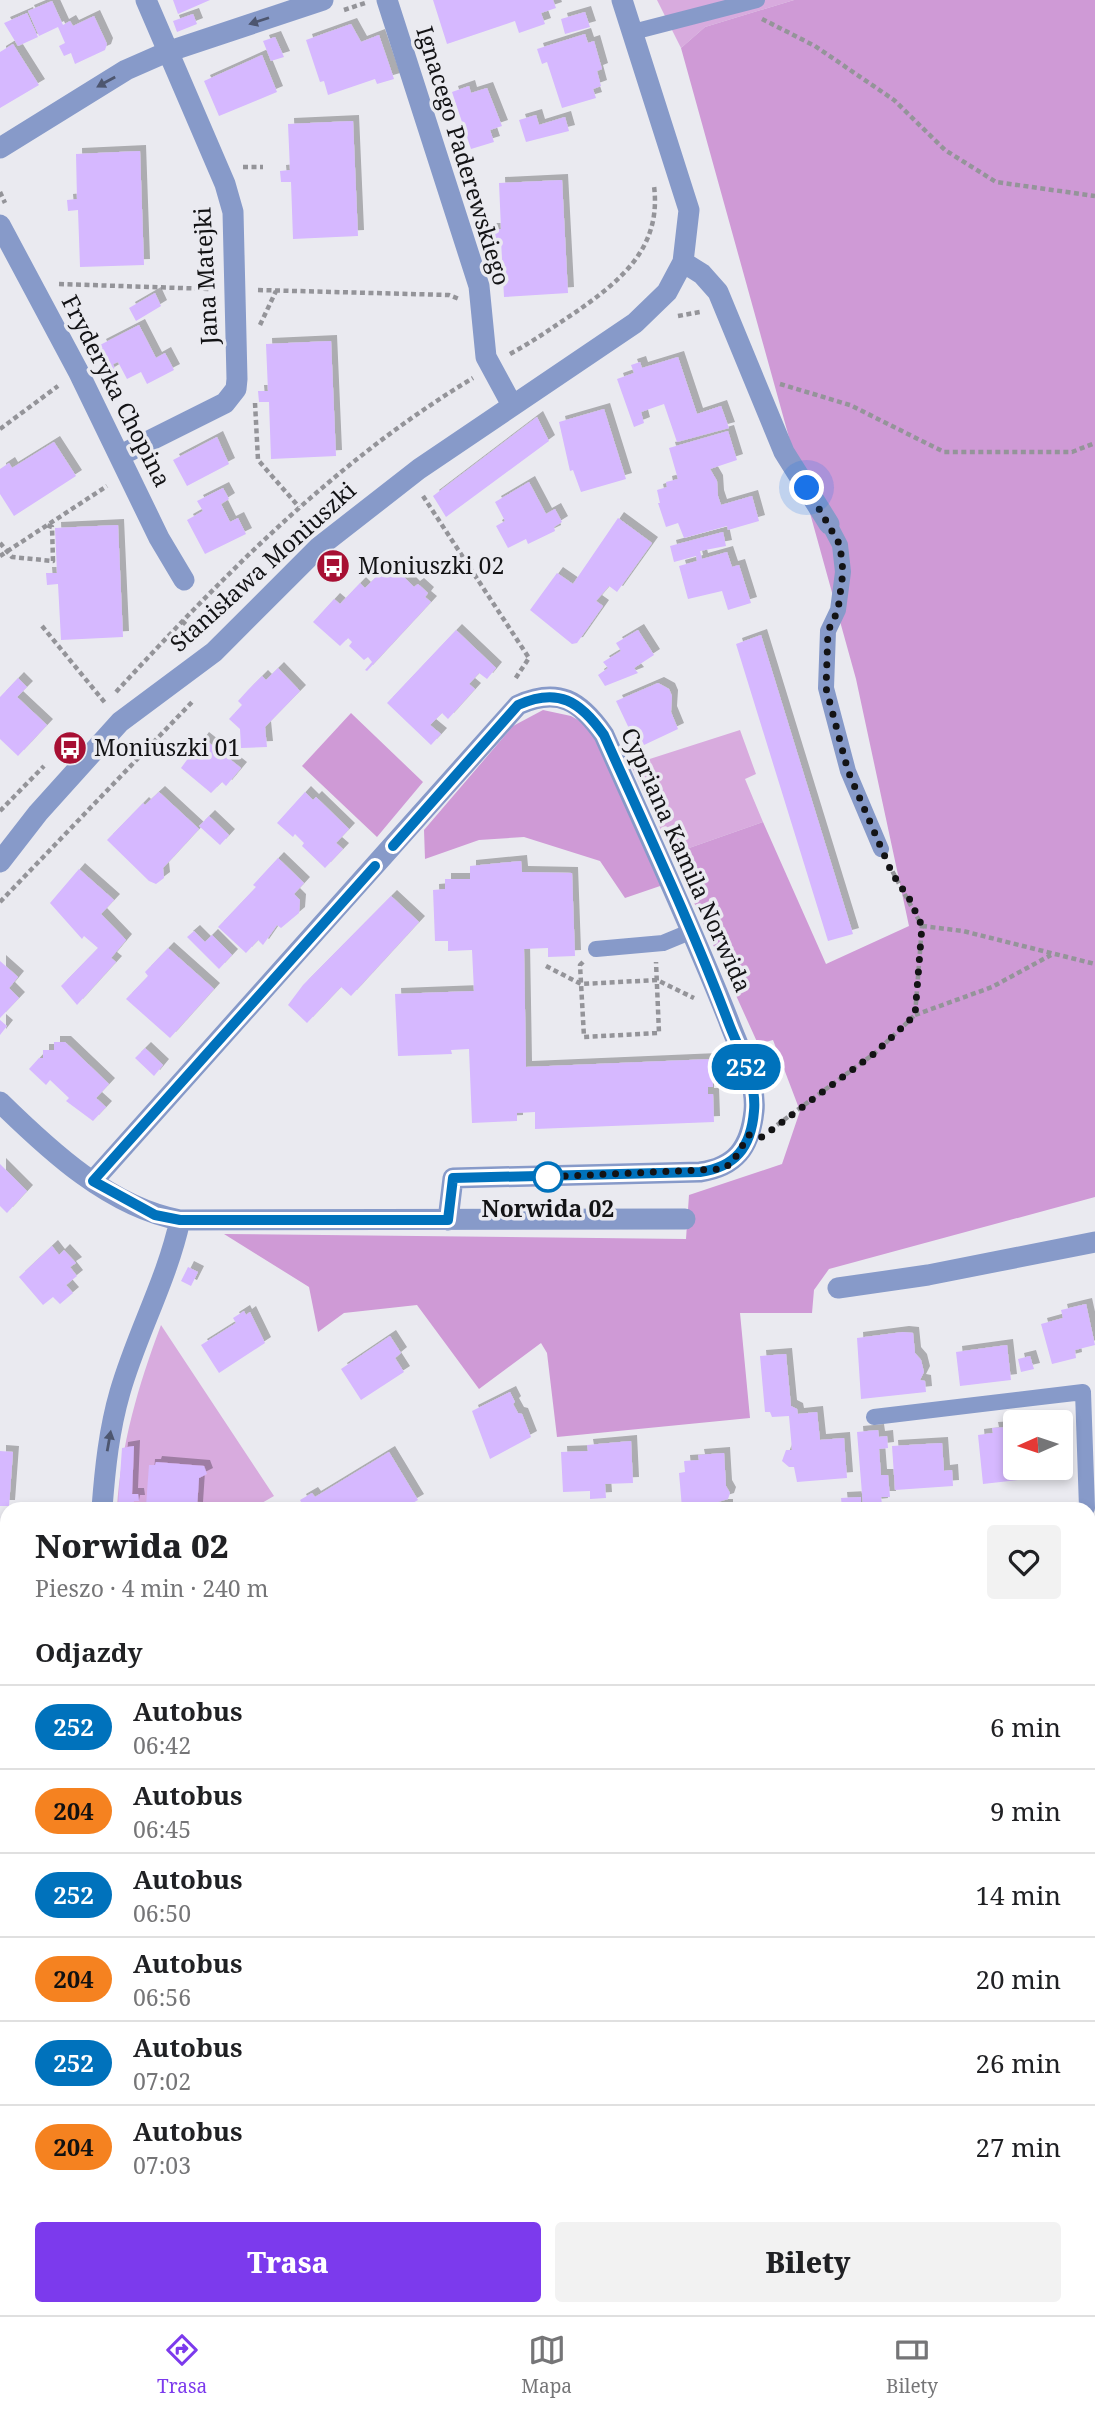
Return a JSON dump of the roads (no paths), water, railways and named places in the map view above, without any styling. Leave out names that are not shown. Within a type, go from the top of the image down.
[{"type":"street","name":"Jana Matejki","points":[[124,464],[225,403],[236,389],[237,379],[233,212],[225,184],[146,0]]},
{"type":"street","points":[[0,148],[88,91],[167,52],[323,0]]},
{"type":"street","name":"Ignacego Paderewskiego","points":[[387,0],[479,286],[486,357],[512,405]]},
{"type":"street","points":[[622,0],[687,198],[688,238],[683,262],[702,274],[718,292],[785,452],[829,524]]},
{"type":"street","name":"Fryderyka Chopina","points":[[0,225],[78,371],[159,538],[184,580]]},
{"type":"street","name":"Stanisława Moniuszki","points":[[0,862],[46,803],[133,710],[214,652],[319,547],[376,500],[635,323],[667,292],[683,262]]},
{"type":"street","name":"Cypriana Kamila Norwida","points":[[93,1181],[518,705],[541,695],[554,695],[584,711],[604,735],[692,931],[752,1089],[754,1110],[749,1135],[732,1163],[722,1169],[700,1172],[453,1178],[448,1220]]},
{"type":"street","points":[[0,1102],[27,1129],[93,1181],[155,1215],[180,1220],[685,1219]]},
{"type":"street","points":[[103,1502],[108,1443],[121,1390],[172,1258],[180,1220]]},
{"type":"street","points":[[838,1287],[928,1275],[1095,1242]]},
{"type":"lane","points":[[633,32],[750,2]]},
{"type":"lane","points":[[829,524],[840,545],[843,572],[838,610],[828,631],[826,688],[848,771],[881,849]]},
{"type":"lane","points":[[596,949],[663,943],[692,931]]},
{"type":"lane","points":[[874,1417],[1083,1392],[1087,1502]]},
{"type":"place","name":"Moniuszki 02","points":[[333,566]]},
{"type":"place","name":"Moniuszki 01","points":[[70,748]]},
{"type":"place","name":"Norwida 02","points":[[548,1177]]}]
